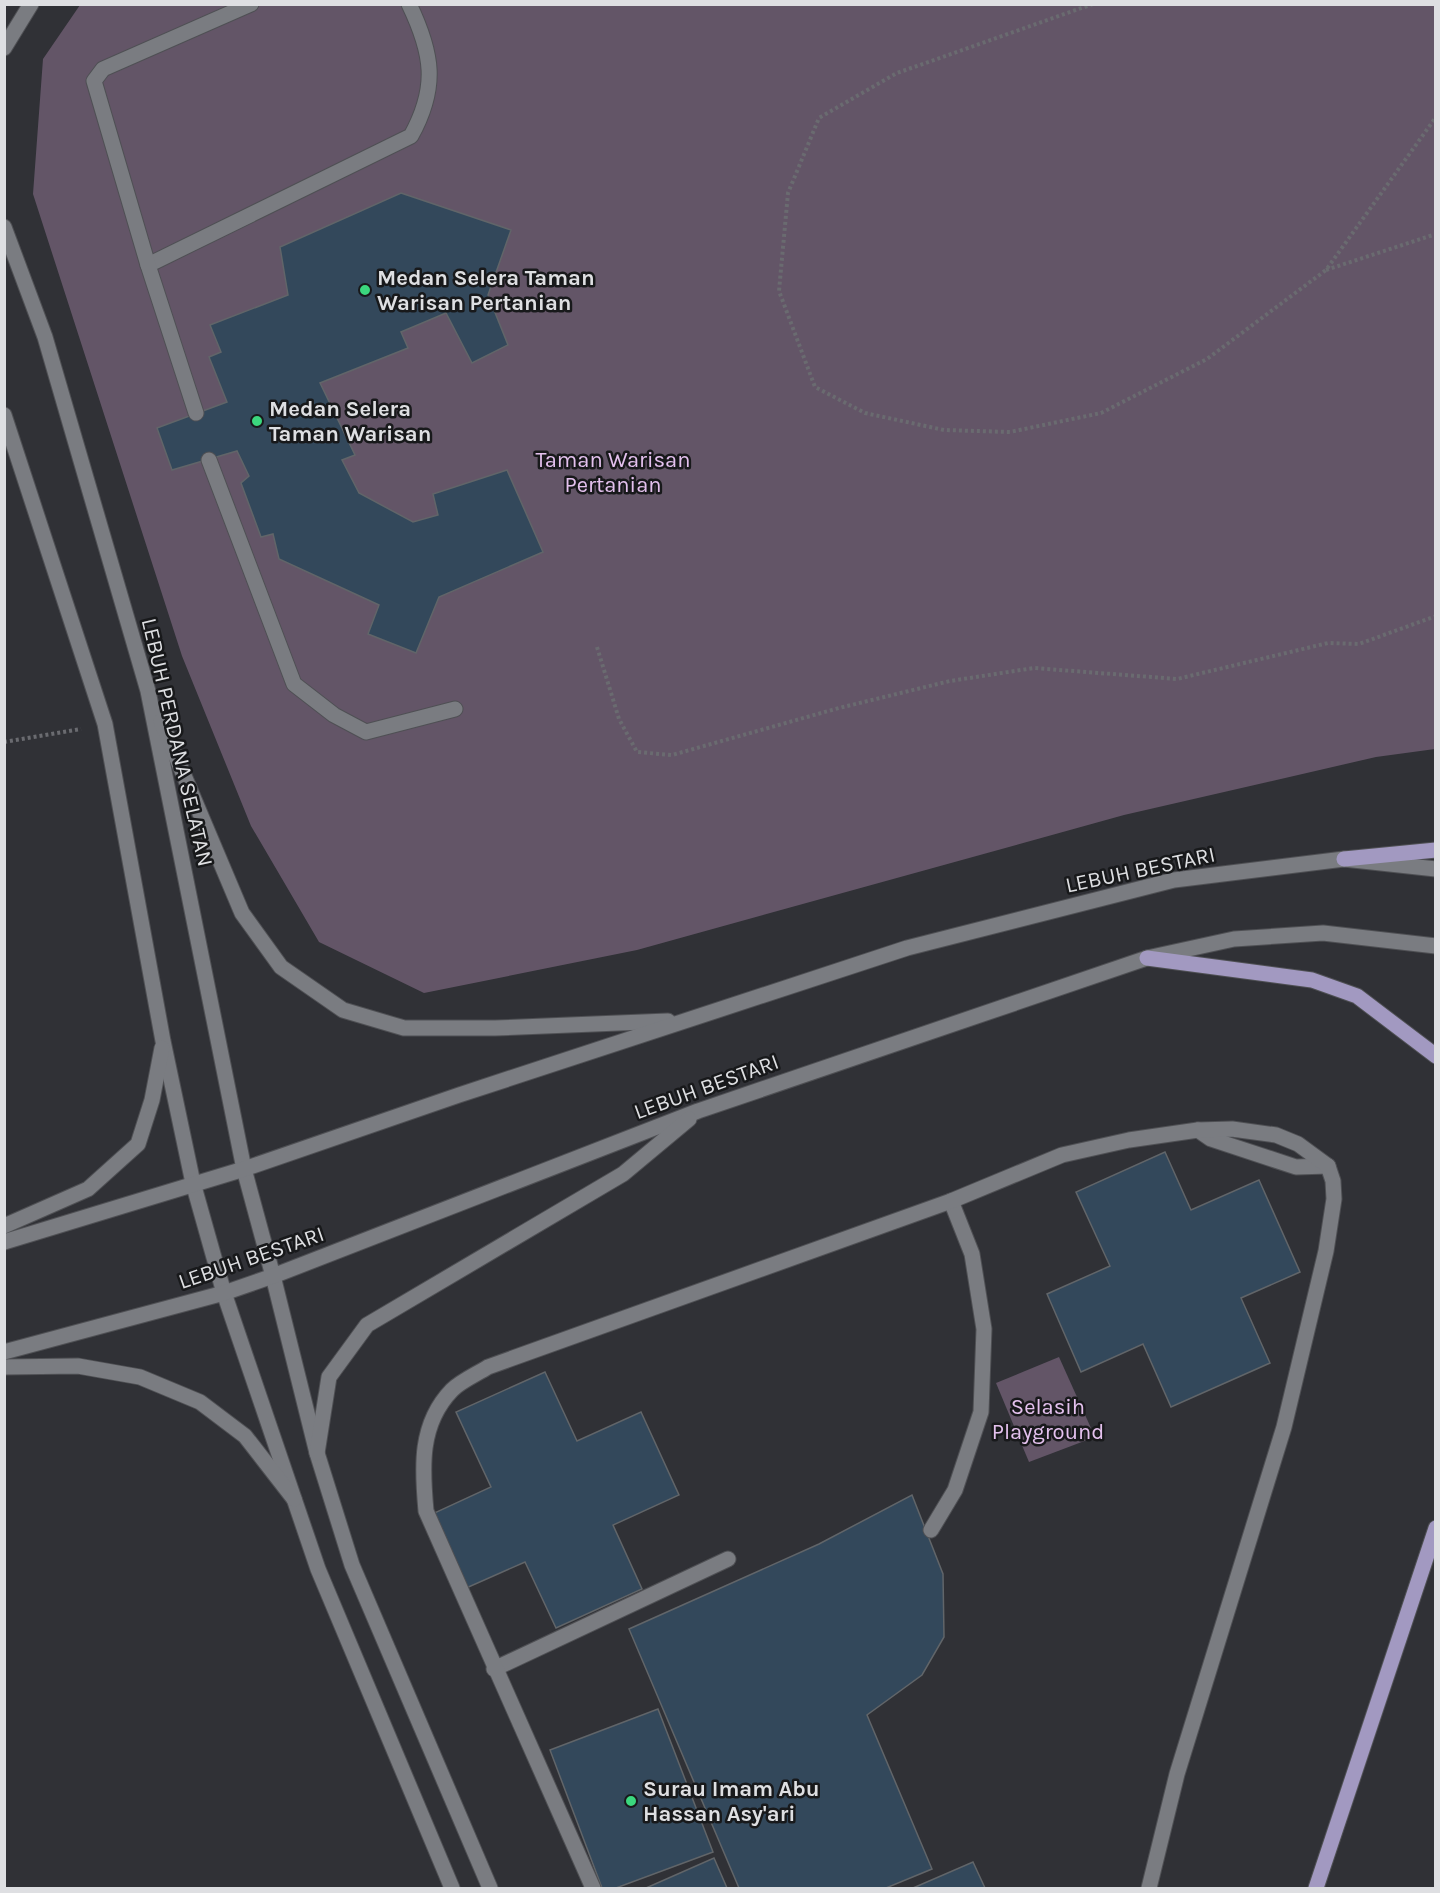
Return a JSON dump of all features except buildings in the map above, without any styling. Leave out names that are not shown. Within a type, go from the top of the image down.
[{"type":"main road","points":[[4,48],[31,4]]},
{"type":"main road","points":[[196,414],[148,265],[94,81],[104,69],[251,4]]},
{"type":"main road","points":[[148,265],[411,136],[424,112],[429,91],[430,67],[410,4]]},
{"type":"main road","name":"LEBUH PERDANA SELATAN","points":[[4,227],[45,337],[148,691],[244,1169],[317,1453],[356,1575],[490,1888]]},
{"type":"main road","points":[[4,415],[105,724],[163,1041],[193,1183],[224,1293],[318,1569],[452,1888]]},
{"type":"main road","points":[[209,460],[294,684],[334,715],[366,732],[455,709]]},
{"type":"main road","points":[[148,691],[242,913],[281,967],[343,1010],[404,1028],[495,1028],[687,1020]]},
{"type":"main road","points":[[1344,859],[1436,850]]},
{"type":"main road","name":"LEBUH BESTARI","points":[[4,1242],[244,1169],[907,948],[1174,880],[1344,859],[1436,869]]},
{"type":"main road","name":"LEBUH BESTARI","points":[[4,1352],[224,1293],[698,1111],[1147,958],[1234,939],[1323,933],[1436,946]]},
{"type":"main road","points":[[1147,958],[1312,980],[1357,996],[1436,1056]]},
{"type":"main road","points":[[4,1226],[88,1190],[138,1144],[152,1100],[163,1041]]},
{"type":"main road","points":[[317,1453],[329,1377],[367,1325],[623,1174],[698,1111]]},
{"type":"main road","points":[[593,1888],[494,1669],[426,1511],[422,1465],[430,1423],[452,1390],[488,1367],[951,1201],[1062,1155],[1129,1140],[1198,1130],[1232,1129],[1276,1136],[1298,1144],[1328,1166],[1333,1181],[1334,1199],[1326,1251],[1287,1416],[1177,1774],[1149,1888]]},
{"type":"main road","points":[[1198,1130],[1211,1139],[1296,1167],[1328,1166]]},
{"type":"main road","points":[[931,1530],[955,1490],[981,1412],[984,1329],[972,1254],[951,1201]]},
{"type":"main road","points":[[4,1367],[78,1366],[140,1377],[200,1402],[245,1436],[294,1499]]},
{"type":"main road","points":[[1316,1888],[1436,1520]]},
{"type":"main road","points":[[494,1669],[728,1559]]},
{"type":"path","points":[[1093,4],[897,73],[819,118],[788,194],[779,291],[815,387],[865,414],[944,430],[1010,432],[1101,414],[1207,359],[1326,270],[1436,117]]},
{"type":"path","points":[[1326,270],[1436,234]]},
{"type":"path","points":[[597,647],[619,719],[637,752],[672,755],[839,708],[950,681],[1034,668],[1177,679],[1328,643],[1359,644],[1436,616]]},
{"type":"path","points":[[4,742],[105,724]]},
{"type":"green space","name":"Taman Warisan Pertanian","points":[[80,5],[1435,5],[1435,749],[1376,757],[1124,815],[637,950],[424,993],[319,942],[251,826],[182,656],[33,194],[43,59]]},
{"type":"green space","name":"Selasih Playground","points":[[1059,1357],[1095,1437],[1029,1462],[996,1383]]},
{"type":"place","name":"Medan Selera Taman Warisan Pertanian","points":[[365,290]]},
{"type":"place","name":"Medan Selera Taman Warisan","points":[[257,421]]},
{"type":"place","name":"Surau Imam Abu Hassan Asy'ari","points":[[631,1801]]}]
